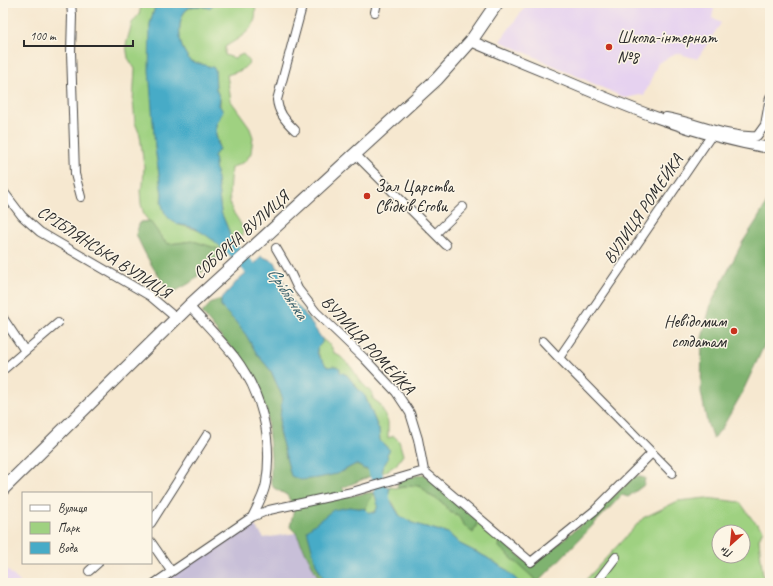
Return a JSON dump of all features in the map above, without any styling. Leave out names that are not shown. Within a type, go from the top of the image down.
[{"type":"main road","name":"СОБОРНА ВУЛИЦЯ","points":[[3,489],[176,318],[437,79],[471,41],[497,3]]},
{"type":"street","points":[[71,3],[75,174],[81,197]]},
{"type":"street","points":[[295,130],[278,107],[277,100],[303,3]]},
{"type":"street","points":[[374,12],[378,3]]},
{"type":"street","points":[[471,41],[668,123],[711,136],[766,147]]},
{"type":"street","points":[[649,115],[680,119],[745,137],[757,136],[765,125],[770,98]]},
{"type":"street","name":"ВУЛИЦЯ РОМЕЙКА","points":[[559,358],[711,136]]},
{"type":"street","points":[[355,154],[446,245]]},
{"type":"street","name":"СРІБЛЯНСЬКА ВУЛИЦЯ","points":[[3,190],[22,216],[40,232],[150,296],[176,318]]},
{"type":"street","points":[[435,234],[463,207]]},
{"type":"street","name":"ВУЛИЦЯ РОМЕЙКА","points":[[276,248],[298,289],[316,312],[364,358],[396,392],[410,413],[418,440],[424,471]]},
{"type":"street","points":[[189,306],[235,357],[254,388],[265,418],[268,452],[266,484],[262,497],[252,517]]},
{"type":"street","points":[[3,318],[26,351]]},
{"type":"street","points":[[3,370],[58,323]]},
{"type":"street","points":[[542,341],[672,473]]},
{"type":"street","points":[[152,521],[207,435]]},
{"type":"street","points":[[155,583],[252,517],[269,510],[352,492],[424,471],[532,562],[594,511],[652,453]]},
{"type":"street","points":[[152,543],[171,571]]},
{"type":"street","points":[[596,583],[616,557]]},
{"type":"street","points":[[89,571],[97,564]]},
{"type":"shaded area","name":"Школа-інтернат №8","points":[[528,3],[715,3],[712,18],[721,23],[697,59],[677,53],[658,63],[644,96],[640,95],[625,98],[500,41]]},
{"type":"shaded area","points":[[254,525],[264,538],[296,533],[321,583],[170,583],[167,578]]},
{"type":"shaded area","points":[[3,566],[21,583],[3,583]]},
{"type":"green space","points":[[142,3],[156,3],[150,24],[155,148],[162,194],[161,202],[179,225],[193,228],[205,234],[225,251],[193,241],[169,244],[164,241],[144,215],[141,204],[140,190],[143,185],[144,167],[140,135],[135,123],[133,101],[135,69],[128,58],[126,45],[132,23],[139,14]]},
{"type":"green space","points":[[215,3],[256,3],[255,19],[253,24],[247,32],[225,47],[225,55],[234,58],[243,54],[250,62],[242,70],[227,75],[231,101],[249,126],[253,137],[251,153],[246,161],[231,168],[230,202],[232,210],[243,229],[243,235],[232,243],[221,212],[214,156],[219,145],[216,135],[216,125],[220,117],[220,99],[216,89],[215,69],[190,61],[182,47],[180,35],[180,22],[186,11],[197,6],[209,8]]},
{"type":"green space","points":[[770,197],[770,333],[741,395],[722,428],[713,439],[707,422],[701,392],[702,338],[711,304],[742,243]]},
{"type":"green space","points":[[150,221],[164,241],[169,244],[193,241],[225,251],[190,283],[172,293],[151,265],[136,234],[140,222]]},
{"type":"green space","points":[[221,299],[221,307],[236,321],[258,355],[271,371],[282,396],[279,431],[291,476],[337,474],[356,464],[370,472],[371,476],[342,488],[350,496],[374,492],[365,509],[349,507],[316,564],[326,583],[321,583],[296,533],[290,527],[294,508],[287,495],[274,488],[271,483],[271,457],[266,409],[255,384],[236,352],[223,339],[202,313],[212,302]]},
{"type":"green space","points":[[322,339],[331,346],[334,353],[341,357],[351,367],[361,382],[372,393],[373,399],[380,404],[388,422],[388,438],[394,436],[399,441],[403,455],[396,465],[383,473],[382,468],[386,446],[380,441],[379,430],[365,396],[347,375],[340,372],[334,366],[329,367],[325,365],[317,350]]},
{"type":"green space","points":[[424,474],[478,521],[473,533],[463,524],[458,515],[450,512],[442,502],[429,495],[420,485],[397,488],[398,480]]},
{"type":"green space","points":[[635,476],[645,478],[644,485],[628,497],[622,495],[538,582],[499,547],[500,539],[532,566],[595,513]]},
{"type":"green space","points":[[420,485],[429,495],[442,502],[450,512],[458,515],[463,524],[473,533],[478,521],[500,539],[510,556],[539,583],[520,583],[505,569],[486,557],[460,544],[448,533],[415,524],[400,516],[388,497],[390,487],[397,488]]},
{"type":"green space","points":[[374,492],[378,506],[377,510],[372,513],[365,509]]},
{"type":"green space","points":[[706,498],[740,502],[752,519],[763,530],[759,539],[763,575],[770,583],[583,583],[643,518],[678,501]]},
{"type":"water","points":[[156,3],[215,3],[209,8],[202,6],[190,7],[182,16],[180,22],[180,35],[182,47],[190,61],[215,69],[216,89],[220,99],[219,105],[223,111],[216,125],[216,135],[219,149],[214,156],[221,212],[232,243],[225,251],[200,231],[171,220],[163,209],[155,148],[149,70],[150,24]]},
{"type":"water","points":[[261,256],[275,262],[291,299],[305,314],[322,339],[322,343],[317,348],[317,351],[326,366],[340,368],[340,372],[347,375],[365,396],[379,430],[380,441],[390,450],[387,454],[388,459],[382,468],[380,475],[371,476],[367,469],[364,469],[356,464],[337,474],[318,478],[301,480],[291,476],[279,431],[282,396],[271,371],[257,354],[246,335],[221,307],[221,299],[240,278],[251,269]]},
{"type":"water","points":[[390,487],[388,497],[400,516],[415,524],[448,533],[460,544],[486,557],[505,569],[520,583],[326,583],[316,564],[307,530],[333,510],[349,507],[365,509],[368,512],[374,513],[377,508],[377,500],[374,492]]},
{"type":"waterway","name":"Сріблянка","points":[[217,233],[251,269],[260,284]]},
{"type":"waterway","name":"Сріблянка","points":[[370,459],[373,464],[386,507]]},
{"type":"place","name":"Школа-інтернат №8","points":[[609,47]]},
{"type":"place","name":"Зал Царства Свідків Єгови","points":[[367,196]]},
{"type":"place","name":"Невідомим солдатам","points":[[734,331]]}]
